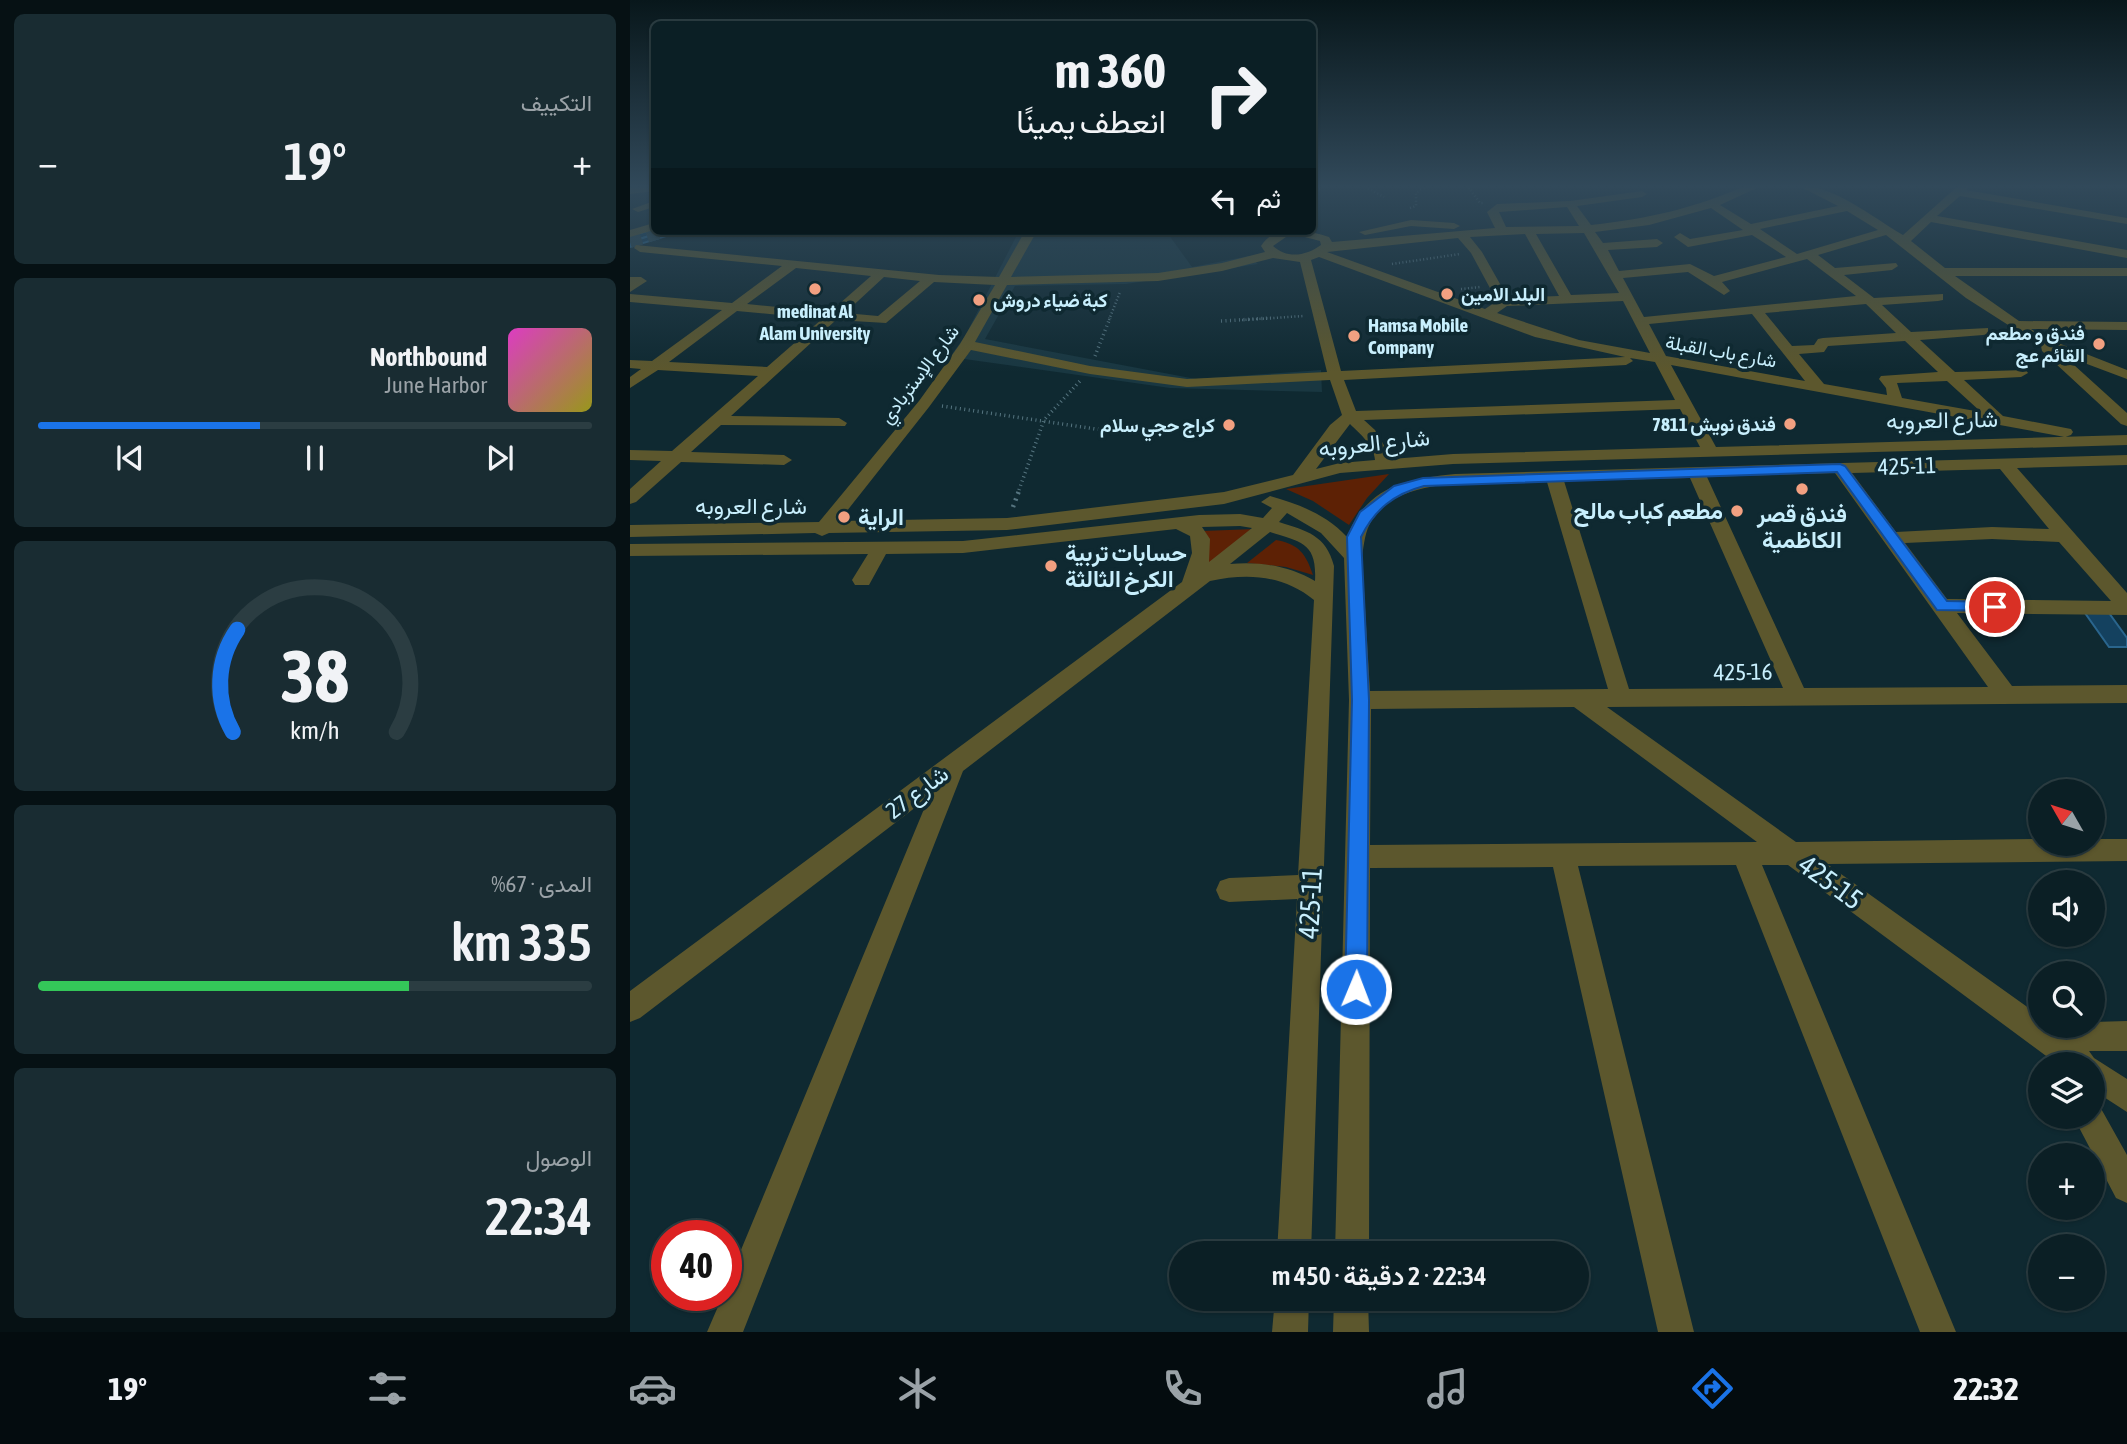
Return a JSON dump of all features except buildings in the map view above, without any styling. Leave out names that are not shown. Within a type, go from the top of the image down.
[{"type":"street","name":"شارع الإستربادي","points":[[821,530],[924,404],[967,345],[1022,247]]},
{"type":"street","points":[[1268,247],[1273,254]]},
{"type":"street","points":[[640,248],[931,278],[1004,281],[1158,277],[1209,269],[1273,254],[1287,258],[1305,258],[1324,247]]},
{"type":"street","name":"شارع باب القبلة","points":[[1324,247],[1368,271],[1560,340],[2062,431],[2127,438]]},
{"type":"street","points":[[1472,247],[1504,302]]},
{"type":"street","points":[[1539,247],[1567,299]]},
{"type":"street","points":[[1600,247],[1710,450]]},
{"type":"street","points":[[1786,247],[1835,272],[1997,419]]},
{"type":"street","points":[[1712,280],[1751,272],[1829,247]]},
{"type":"street","points":[[1912,247],[2014,325],[2038,340],[2127,421]]},
{"type":"street","points":[[2089,247],[2127,254]]},
{"type":"street","points":[[1305,258],[1335,375],[1350,416],[1369,433],[1383,454],[1384,464]]},
{"type":"street","points":[[630,384],[793,264]]},
{"type":"street","points":[[1835,272],[1892,266]]},
{"type":"street","points":[[1615,275],[1690,268],[1712,280],[1724,291]]},
{"type":"street","points":[[1943,272],[2127,272]]},
{"type":"street","points":[[630,498],[881,273]]},
{"type":"street","points":[[630,310],[637,299],[881,320],[931,278]]},
{"type":"street","points":[[630,281],[641,281],[630,288]]},
{"type":"street","points":[[1486,314],[1504,302],[1627,297]]},
{"type":"street","points":[[1640,321],[1938,297]]},
{"type":"street","points":[[1756,310],[1819,388]]},
{"type":"street","points":[[2014,325],[2127,326]]},
{"type":"street","points":[[1789,350],[1819,349],[1823,342],[1983,331]]},
{"type":"street","points":[[2038,340],[2127,375]]},
{"type":"street","points":[[967,345],[1090,370],[1187,383],[1661,360]]},
{"type":"street","points":[[630,364],[770,372]]},
{"type":"street","points":[[1895,401],[1893,387],[1886,379],[2021,373]]},
{"type":"street","points":[[1300,477],[1316,461],[1339,423],[1350,416],[1685,404]]},
{"type":"street","points":[[715,420],[839,423]]},
{"type":"street","name":"شارع العروبه","points":[[630,531],[821,530],[1007,524],[1215,499],[1340,468],[1384,464],[1710,450],[2127,438]]},
{"type":"street","points":[[630,455],[784,460]]},
{"type":"street","name":"425-11","points":[[1352,1241],[1360,700],[1353,557],[1358,524],[1381,500],[1399,489],[1423,482],[1455,479],[2127,460]]},
{"type":"street","points":[[2005,464],[2127,607]]},
{"type":"street","points":[[1840,468],[2007,696]]},
{"type":"street","points":[[1696,472],[1798,698]]},
{"type":"street","points":[[1554,477],[1622,700]]},
{"type":"street","points":[[1215,499],[1255,500],[1284,506],[1325,526],[1344,543],[1353,557]]},
{"type":"street","points":[[1215,499],[1226,513],[1240,520]]},
{"type":"street","points":[[1215,499],[1213,511],[1208,517],[1190,522],[1198,532],[1202,545],[1197,581],[1233,570],[1277,572],[1303,582],[1324,598]]},
{"type":"street","name":"شارع 27","points":[[630,1008],[1197,581],[1268,524],[1284,506]]},
{"type":"street","name":"شارع العروبه","points":[[630,550],[963,547],[1190,522],[1240,520],[1268,524],[1304,536],[1315,543],[1322,554]]},
{"type":"street","points":[[1893,538],[1992,533],[2064,536]]},
{"type":"street","points":[[862,580],[880,548]]},
{"type":"street","name":"425-11","points":[[1295,1241],[1324,598],[1325,566],[1322,554]]},
{"type":"street","points":[[1943,606],[2127,607]]},
{"type":"street","name":"425-16","points":[[1360,700],[2127,694]]},
{"type":"street","name":"425-15","points":[[1581,700],[2028,1025]]},
{"type":"street","points":[[725,1332],[953,765]]},
{"type":"street","points":[[1358,857],[1563,858],[2127,850]]},
{"type":"street","points":[[1745,855],[1938,1332]]},
{"type":"street","points":[[1563,858],[1676,1332]]},
{"type":"street","points":[[1229,890],[1311,886]]},
{"type":"street","points":[[2105,1036],[2127,1036]]},
{"type":"street","name":"425-15","points":[[2046,1038],[2066,1052]]},
{"type":"street","points":[[2105,1081],[2127,1097]]},
{"type":"street","points":[[2095,1129],[2127,1186]]},
{"type":"street","points":[[1290,1332],[1291,1311]]},
{"type":"street","points":[[1351,1311],[1351,1332]]},
{"type":"path","points":[[1368,271],[1380,265],[1476,252]]},
{"type":"path","points":[[1007,524],[1044,420],[1090,370],[1126,279]]},
{"type":"path","points":[[1221,321],[1320,315]]},
{"type":"path","points":[[924,404],[1129,434]]},
{"type":"shaded area","points":[[1011,247],[1178,247],[1192,267],[1249,256],[1258,264],[1126,284],[1015,286],[985,339],[1196,379],[1321,370],[1322,392],[1170,388],[950,357],[965,336]]},
{"type":"shaded area","points":[[1389,474],[1367,498],[1349,525],[1313,501],[1286,489]]},
{"type":"shaded area","points":[[1255,529],[1202,569],[1202,531]]},
{"type":"shaded area","points":[[1276,540],[1296,547],[1308,561],[1313,575],[1286,567],[1247,563]]},
{"type":"place","name":"medinat Al Alam University","points":[[815,289]]},
{"type":"place","name":"البلد الامين","points":[[1447,294]]},
{"type":"place","name":"كبة ضياء دروش","points":[[979,300]]},
{"type":"place","name":"Hamsa Mobile Company","points":[[1354,336]]},
{"type":"place","name":"فندق و مطعم القائم عج","points":[[2099,344]]},
{"type":"place","name":"فندق نويش 7811","points":[[1790,424]]},
{"type":"place","name":"كراج حجي سلام","points":[[1229,425]]},
{"type":"place","name":"فندق قصر الكاظمية","points":[[1802,489]]},
{"type":"place","name":"مطعم كباب مالح","points":[[1737,511]]},
{"type":"place","name":"الراية","points":[[844,517]]},
{"type":"place","name":"حسابات تربية الكرخ الثالثة","points":[[1051,566]]},
{"type":"route","points":[[1356,989],[1360,700],[1354,537],[1358,524],[1365,515],[1381,500],[1399,489],[1423,482],[1455,479],[1840,468],[1943,606],[1995,607]]}]
